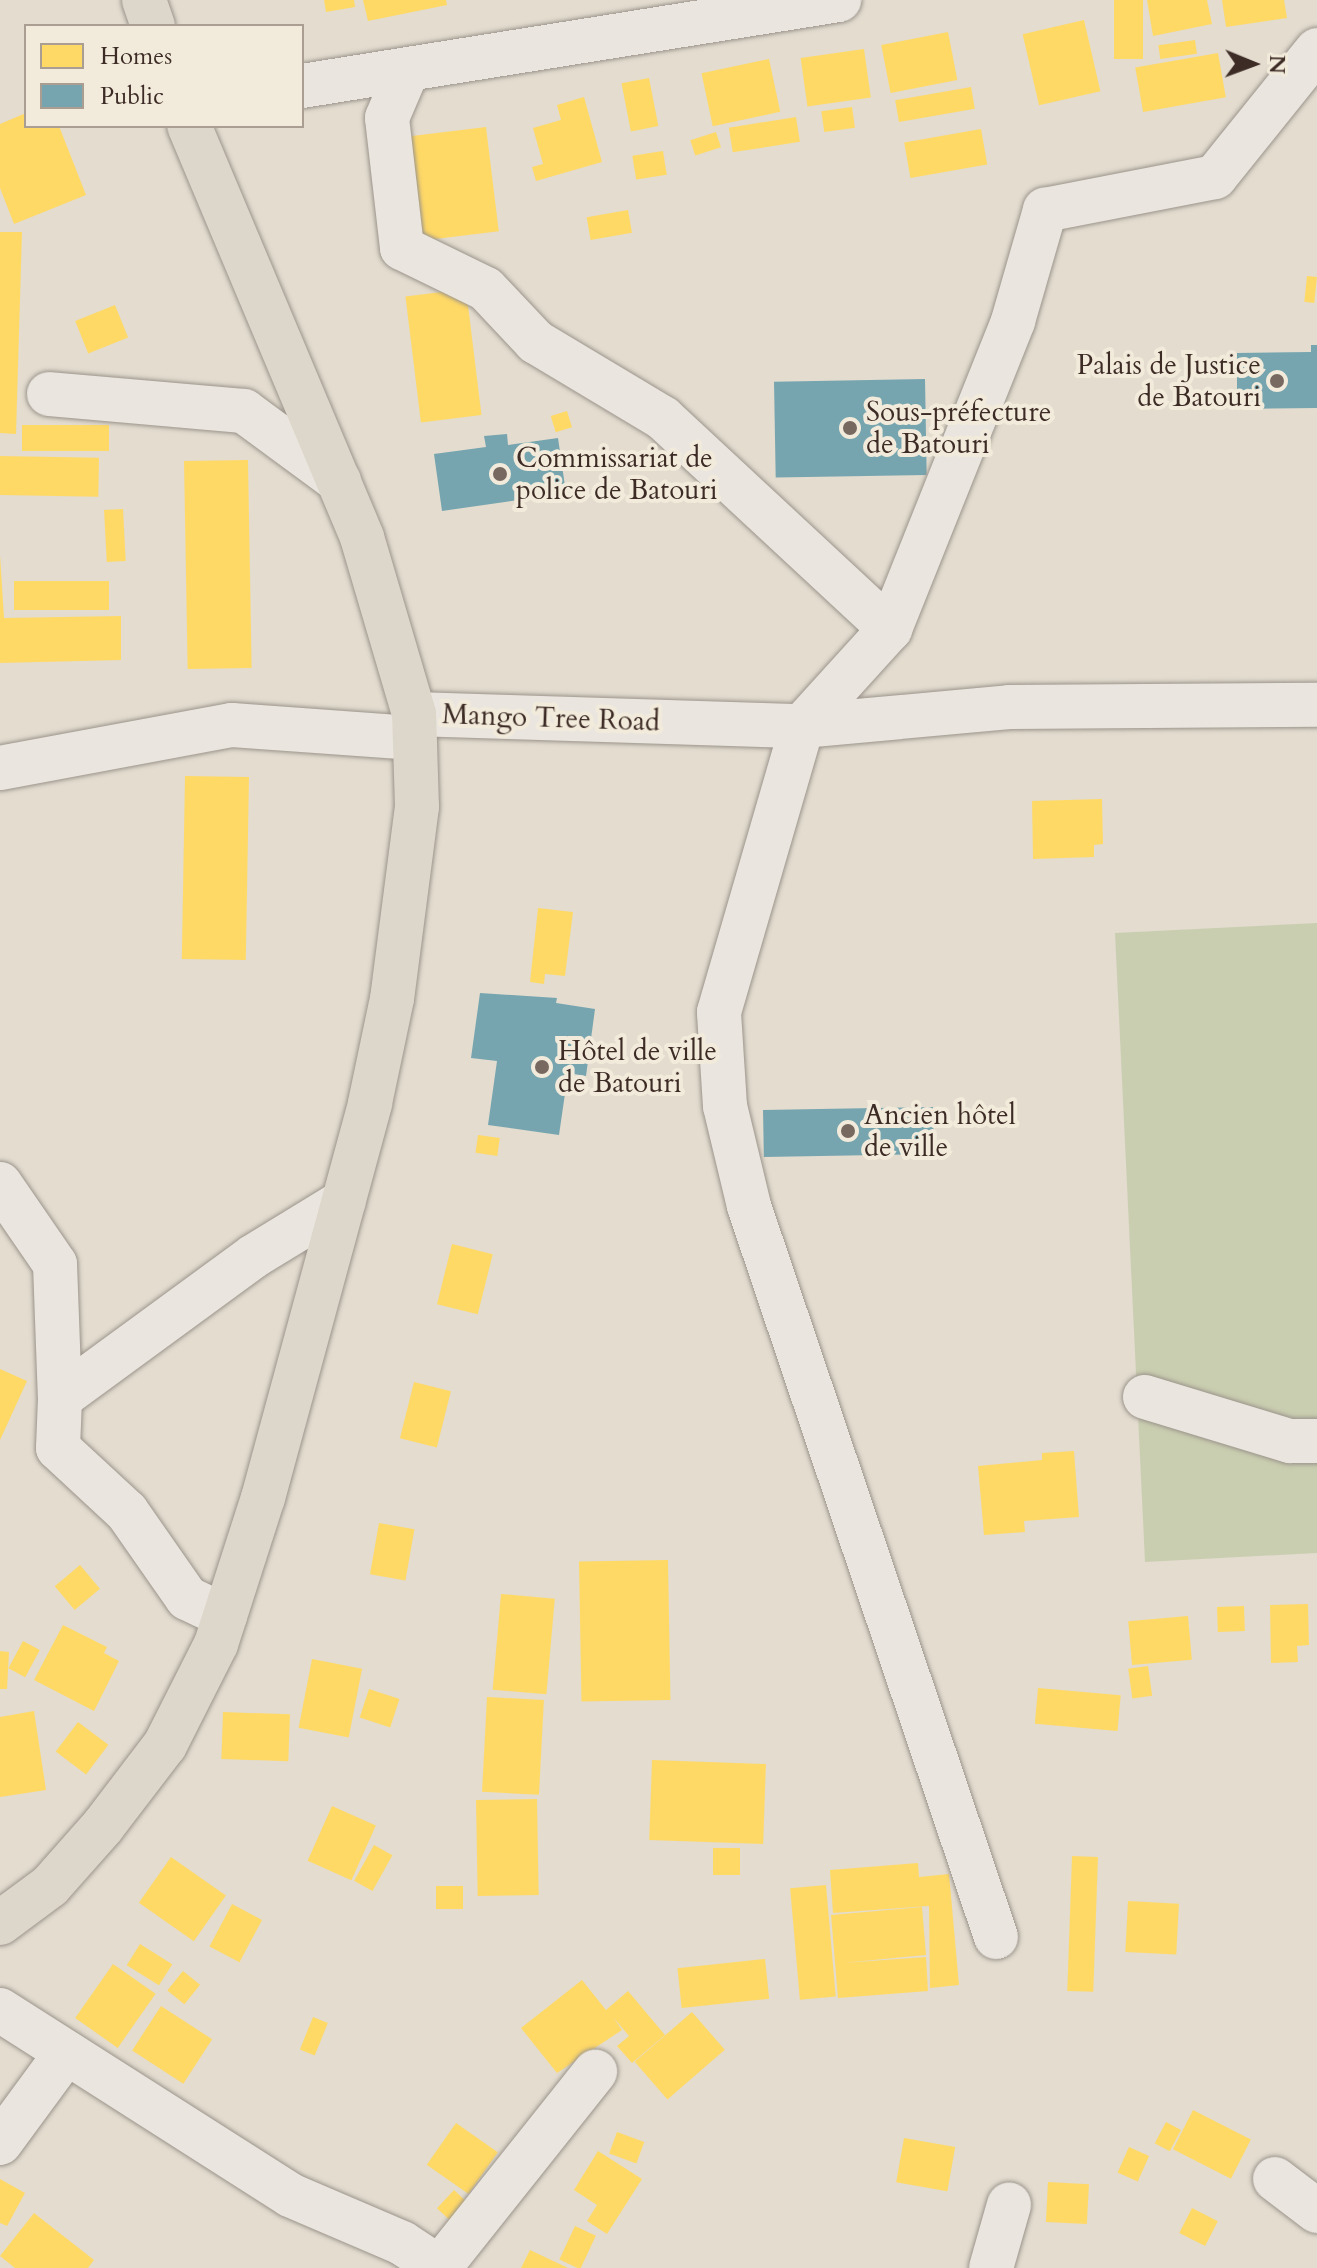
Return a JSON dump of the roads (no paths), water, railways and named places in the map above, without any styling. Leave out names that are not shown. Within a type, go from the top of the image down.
[{"type":"main road","points":[[144,0],[152,24]]},
{"type":"main road","name":"Mango Tree Road","points":[[190,128],[362,537],[414,726]]},
{"type":"main road","points":[[0,1923],[50,1886],[165,1745],[195,1694],[225,1616],[263,1498],[344,1201],[392,999],[417,807],[414,726]]},
{"type":"street","points":[[304,86],[834,1]]},
{"type":"street","points":[[996,1937],[749,1206],[725,1106],[719,1012],[802,726],[890,629],[1013,321],[1045,210],[1215,177],[1317,50]]},
{"type":"street","points":[[407,71],[387,118],[402,248],[486,289],[536,342],[663,418],[890,629]]},
{"type":"street","points":[[49,394],[244,411],[339,481]]},
{"type":"street","name":"Mango Tree Road","points":[[414,726],[802,726],[1009,707],[1317,705]]},
{"type":"street","points":[[0,768],[232,725],[414,726]]},
{"type":"street","points":[[0,1184],[55,1264],[60,1398],[58,1448],[127,1512],[187,1598],[225,1616]]},
{"type":"street","points":[[60,1398],[254,1256],[344,1201]]},
{"type":"street","points":[[1145,1397],[1290,1441],[1317,1441]]},
{"type":"street","points":[[0,2010],[290,2195],[402,2243],[440,2268],[595,2072]]},
{"type":"street","points":[[0,2143],[66,2053]]},
{"type":"street","points":[[1275,2179],[1317,2211]]},
{"type":"street","points":[[991,2268],[1009,2205]]},
{"type":"place","name":"Palais de Justice de Batouri","points":[[1277,381]]},
{"type":"place","name":"Sous-préfecture de Batouri","points":[[850,428]]},
{"type":"place","name":"Commissariat de police de Batouri","points":[[500,474]]},
{"type":"place","name":"Hôtel de ville de Batouri","points":[[542,1067]]},
{"type":"place","name":"Ancien hôtel de ville","points":[[848,1131]]}]
